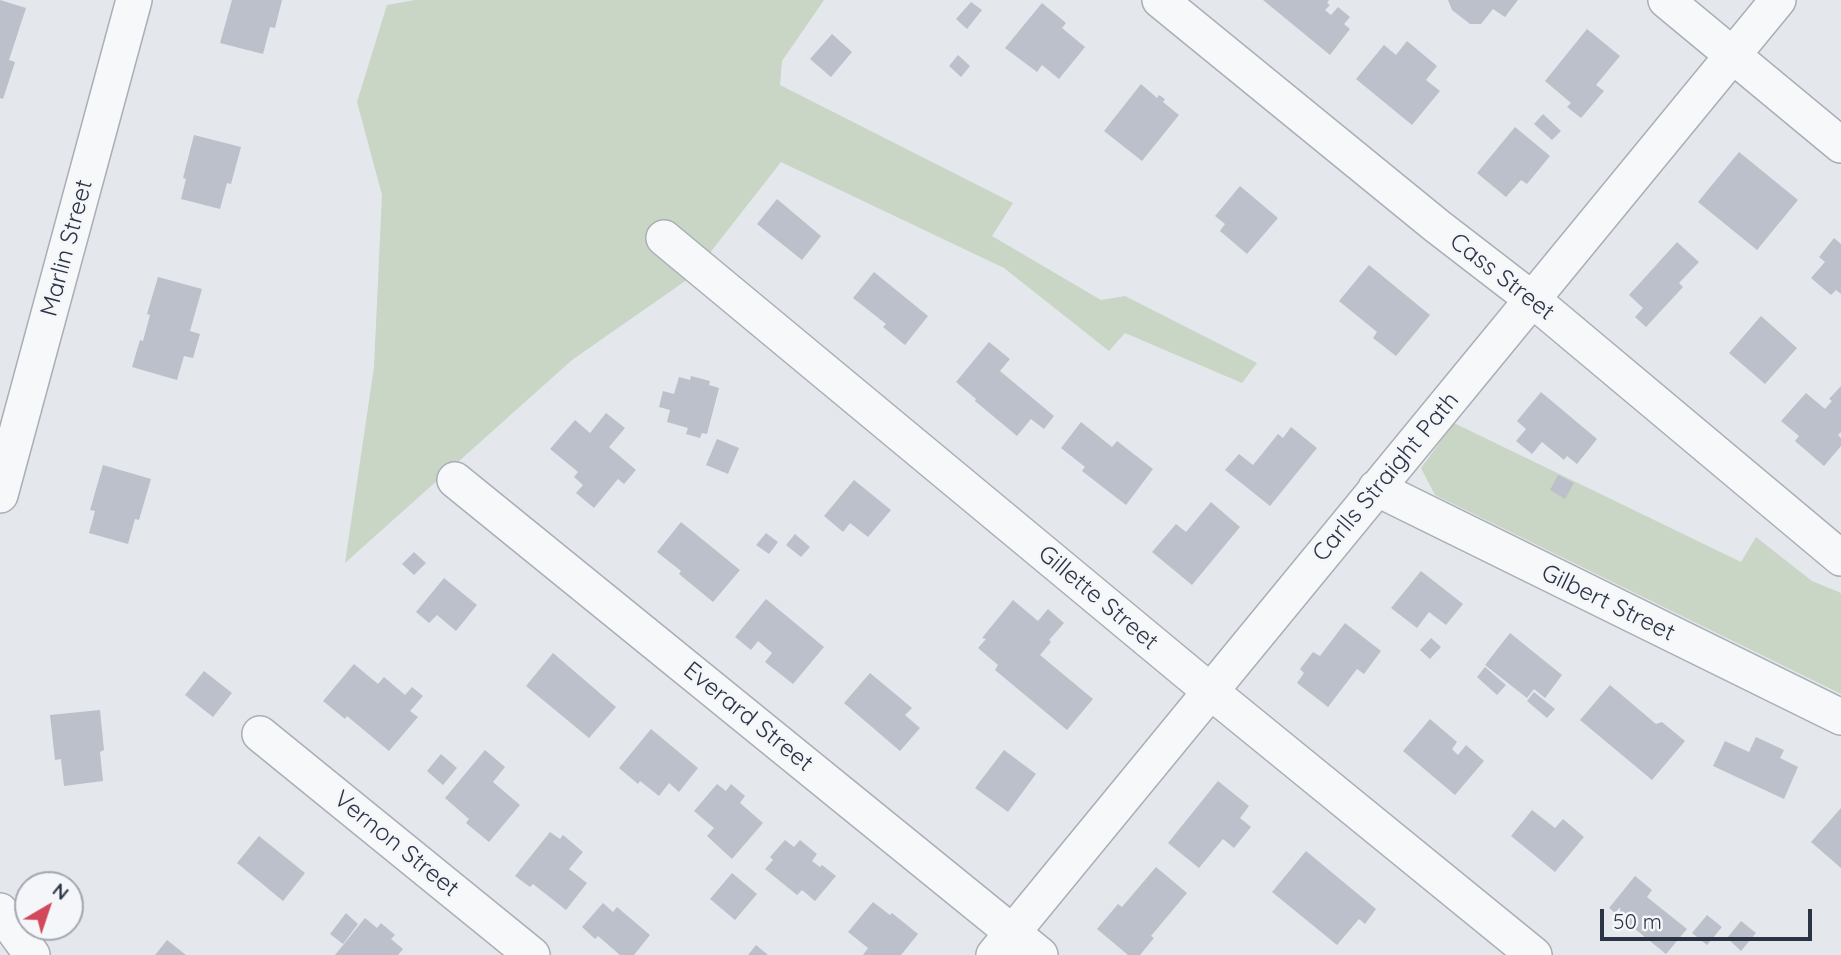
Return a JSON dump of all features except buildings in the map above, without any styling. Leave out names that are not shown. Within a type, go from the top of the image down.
[{"type":"street","name":"Marlin Street","points":[[0,495],[134,0]]},
{"type":"street","name":"Cass Street","points":[[1160,0],[1532,300],[1841,558]]},
{"type":"street","points":[[1666,0],[1841,145]]},
{"type":"street","name":"Carlls Straight Path","points":[[1003,944],[1778,0]]},
{"type":"street","name":"Gillette Street","points":[[664,239],[1534,955]]},
{"type":"street","name":"Everard Street","points":[[455,480],[1003,944],[1040,955]]},
{"type":"street","name":"Gilbert Street","points":[[1376,488],[1841,718]]},
{"type":"street","name":"Vernon Street","points":[[260,734],[532,955]]},
{"type":"street","points":[[0,911],[32,955]]},
{"type":"green space","points":[[415,0],[824,0],[782,61],[780,85],[1013,203],[992,236],[1101,300],[1125,296],[1257,363],[1242,383],[1125,333],[1109,351],[1004,268],[781,162],[691,277],[572,360],[345,563],[374,367],[382,195],[357,102],[387,5]]},
{"type":"green space","points":[[1454,423],[1741,562],[1756,537],[1812,581],[1841,593],[1841,694],[1435,495],[1421,468]]}]
